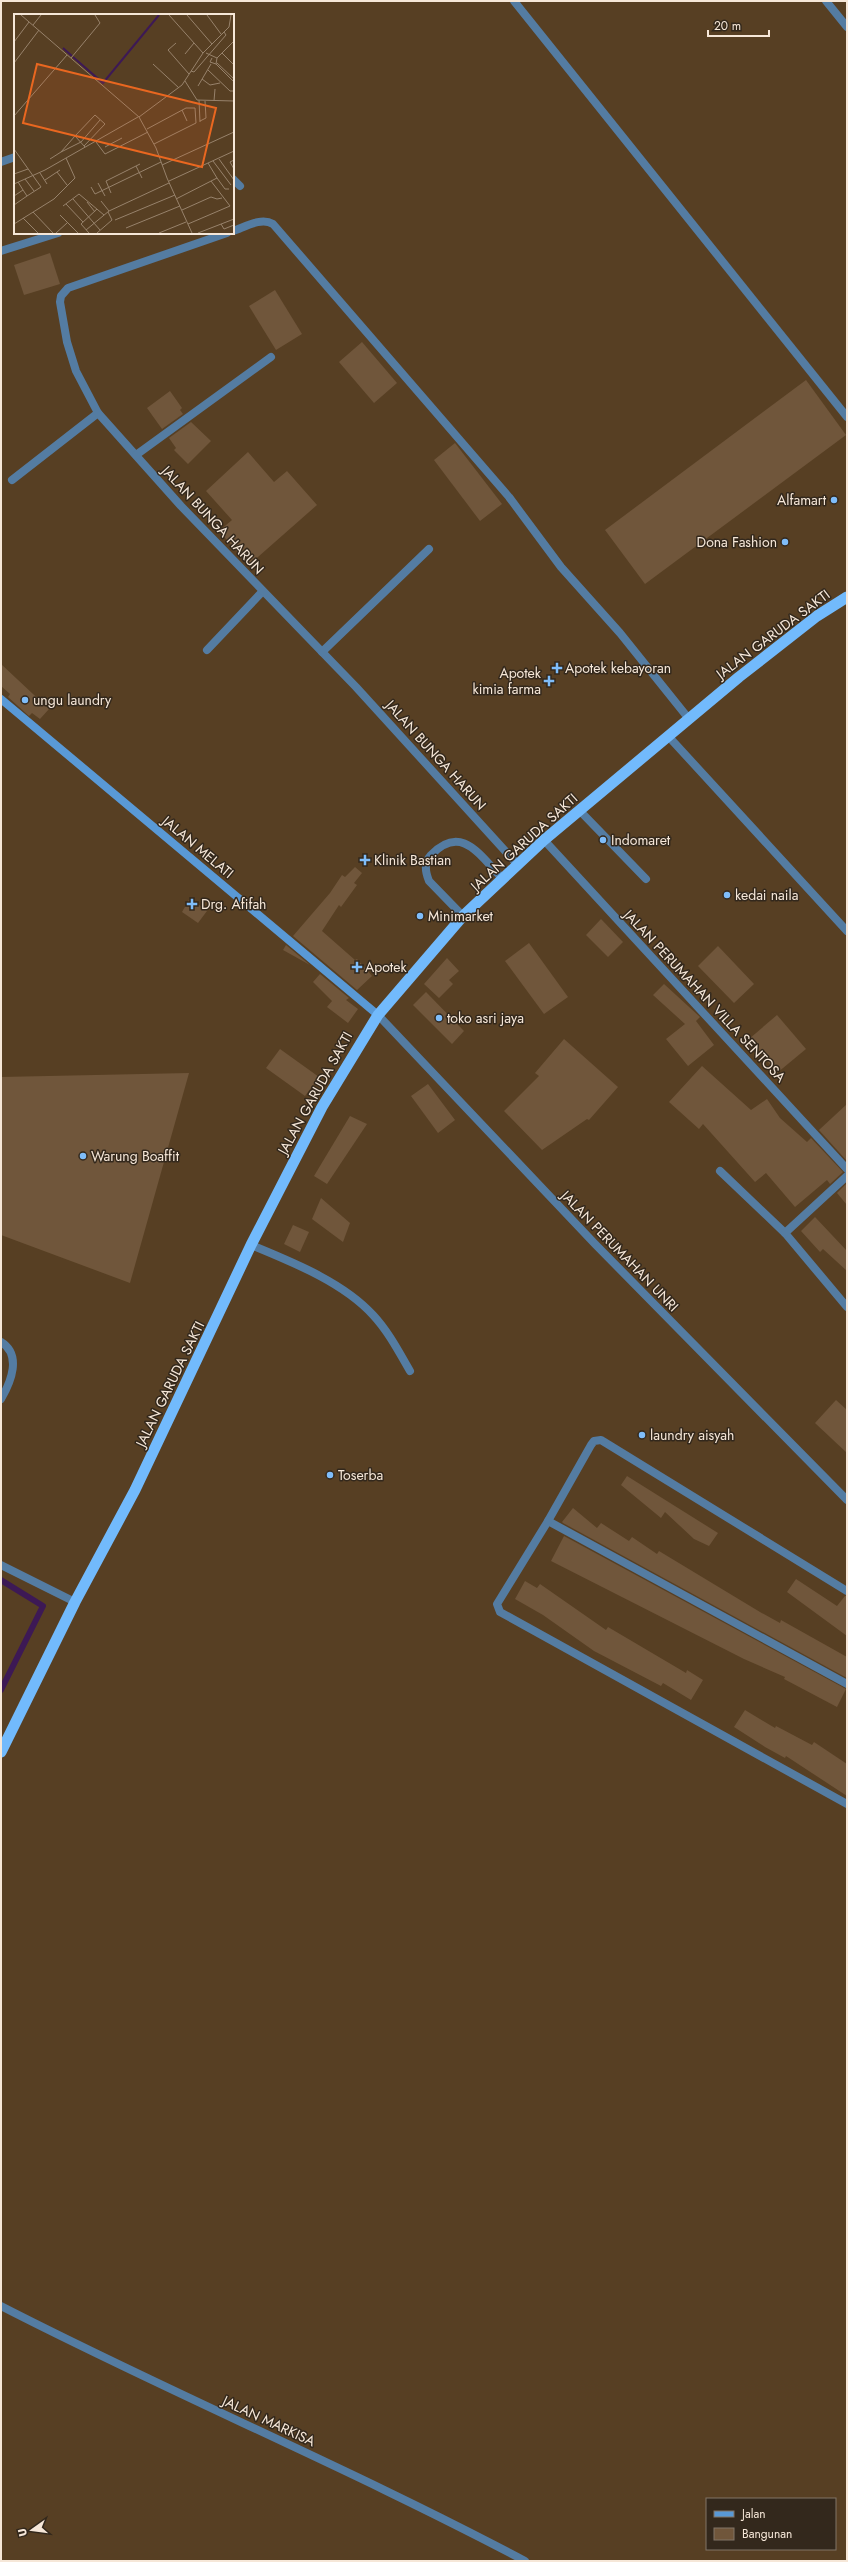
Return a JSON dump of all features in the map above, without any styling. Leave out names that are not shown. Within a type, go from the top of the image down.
[{"type":"highway","name":"JALAN GARUDA SAKTI","points":[[1,1752],[75,1602],[138,1483],[251,1245],[322,1107],[378,1016],[463,916],[544,840],[669,737],[689,718],[786,640],[847,597]]},
{"type":"main road","name":"JALAN MELATI","points":[[1,699],[378,1016]]},
{"type":"street","points":[[514,1],[847,417]]},
{"type":"street","points":[[826,1],[847,27]]},
{"type":"street","points":[[1,162],[14,157]]},
{"type":"street","points":[[234,178],[240,186]]},
{"type":"street","points":[[234,231],[260,222],[267,221],[273,224],[508,497],[562,567],[620,633],[689,718]]},
{"type":"street","points":[[1,251],[55,234]]},
{"type":"street","name":"JALAN BUNGA HARUN","points":[[224,234],[68,288],[61,296],[61,316],[66,342],[76,371],[98,412],[136,455],[262,592],[322,652],[518,865]]},
{"type":"street","points":[[136,455],[271,357]]},
{"type":"street","points":[[12,480],[98,412]]},
{"type":"street","points":[[322,652],[429,549]]},
{"type":"street","points":[[207,650],[262,592]]},
{"type":"street","points":[[669,737],[847,931]]},
{"type":"street","points":[[580,811],[646,879]]},
{"type":"street","name":"JALAN PERUMAHAN VILLA SENTOSA","points":[[544,840],[847,1169]]},
{"type":"street","points":[[463,916],[426,874],[428,859],[435,851],[444,843],[459,841],[474,849],[503,879]]},
{"type":"street","name":"JALAN PERUMAHAN UNRI","points":[[378,1016],[595,1244],[847,1500]]},
{"type":"street","points":[[720,1171],[785,1233],[847,1307]]},
{"type":"street","points":[[785,1233],[847,1176]]},
{"type":"street","points":[[251,1245],[294,1264],[343,1290],[358,1301],[390,1336],[410,1371]]},
{"type":"street","points":[[1,1342],[9,1350],[13,1373],[1,1399]]},
{"type":"street","points":[[847,1591],[604,1440],[596,1440],[591,1445],[548,1522],[497,1603],[498,1610],[847,1804]]},
{"type":"street","points":[[548,1522],[847,1684]]},
{"type":"street","points":[[1,1565],[75,1602]]},
{"type":"street","name":"JALAN MARKISA","points":[[1,2306],[110,2362],[336,2467],[525,2561]]},
{"type":"building","points":[[50,253],[60,284],[24,295],[14,265]]},
{"type":"building","points":[[275,290],[302,334],[276,350],[249,306]]},
{"type":"building","points":[[362,342],[397,383],[374,403],[339,362]]},
{"type":"building","points":[[806,380],[846,435],[645,584],[605,530]]},
{"type":"building","points":[[170,391],[182,408],[180,410],[183,414],[162,429],[147,408]]},
{"type":"building","points":[[191,422],[211,441],[188,464],[174,450],[176,448],[169,438]]},
{"type":"building","points":[[455,443],[502,504],[480,521],[434,460]]},
{"type":"building","points":[[248,452],[274,482],[287,471],[317,505],[249,565],[219,531],[232,520],[206,491]]},
{"type":"building","points":[[1,664],[49,709],[40,719],[32,713],[29,716],[8,697],[10,694],[1,686]]},
{"type":"building","points":[[355,867],[362,873],[354,883],[357,885],[341,907],[339,905],[322,931],[355,960],[357,959],[372,976],[357,990],[293,936],[330,893],[342,875],[345,877]]},
{"type":"building","name":"Drg. Afifah","points":[[190,898],[207,911],[198,923],[182,912]]},
{"type":"building","points":[[601,919],[623,942],[608,957],[586,935]]},
{"type":"building","points":[[529,943],[568,997],[544,1014],[505,961]]},
{"type":"building","points":[[286,945],[310,965],[283,950]]},
{"type":"building","points":[[718,946],[754,984],[734,1003],[698,966]]},
{"type":"building","points":[[447,958],[459,971],[449,980],[453,984],[439,998],[424,984]]},
{"type":"building","points":[[320,974],[349,998],[346,1000],[358,1009],[348,1023],[327,1007],[332,1001],[313,982]]},
{"type":"building","points":[[664,984],[700,1017],[696,1021],[714,1045],[688,1066],[666,1039],[685,1024],[653,995]]},
{"type":"building","name":"toko asri jaya","points":[[426,992],[464,1031],[452,1044],[413,1005]]},
{"type":"building","points":[[777,1015],[806,1049],[777,1073],[749,1039]]},
{"type":"building","points":[[564,1039],[618,1087],[589,1120],[587,1119],[542,1150],[504,1111],[539,1076],[535,1073]]},
{"type":"building","points":[[280,1049],[319,1077],[305,1096],[266,1068]]},
{"type":"building","points":[[702,1066],[751,1110],[767,1099],[780,1118],[807,1142],[811,1138],[843,1172],[830,1184],[827,1180],[795,1207],[766,1173],[755,1182],[703,1124],[699,1129],[669,1102]]},
{"type":"building","name":"Warung Boaffit","points":[[189,1073],[130,1283],[1,1235],[1,1077]]},
{"type":"building","points":[[428,1084],[455,1120],[438,1133],[411,1096]]},
{"type":"building","points":[[847,1104],[847,1161],[819,1130]]},
{"type":"building","points":[[350,1116],[367,1124],[327,1184],[314,1176]]},
{"type":"building","points":[[847,1183],[847,1205],[837,1193]]},
{"type":"building","points":[[321,1198],[350,1223],[343,1242],[312,1219]]},
{"type":"building","points":[[815,1217],[847,1251],[847,1271],[823,1249],[820,1252],[801,1231]]},
{"type":"building","points":[[293,1225],[309,1232],[300,1252],[284,1244]]},
{"type":"building","points":[[836,1400],[847,1410],[847,1453],[815,1423]]},
{"type":"building","points":[[627,1476],[718,1533],[709,1546],[694,1539],[665,1512],[661,1518],[621,1485]]},
{"type":"building","points":[[573,1508],[597,1528],[601,1523],[629,1541],[632,1537],[657,1554],[659,1551],[760,1612],[780,1623],[781,1620],[847,1657],[847,1678],[563,1523],[562,1522]]},
{"type":"building","points":[[564,1536],[846,1689],[837,1707],[784,1679],[785,1677],[744,1659],[551,1561]]},
{"type":"building","points":[[796,1579],[837,1606],[845,1596],[847,1596],[847,1636],[787,1592]]},
{"type":"building","points":[[525,1581],[537,1588],[540,1584],[606,1630],[608,1627],[686,1673],[687,1670],[703,1680],[691,1700],[663,1683],[661,1686],[594,1651],[543,1615],[515,1599]]},
{"type":"building","points":[[745,1710],[775,1728],[776,1726],[812,1745],[814,1742],[847,1764],[847,1796],[786,1756],[785,1758],[765,1747],[734,1727]]},
{"type":"waterway","points":[[1,1580],[43,1606],[1,1690]]},
{"type":"place","name":"Alfamart","points":[[834,500]]},
{"type":"place","name":"Dona Fashion","points":[[785,542]]},
{"type":"place","name":"Apotek kebayoran","points":[[557,668]]},
{"type":"place","name":"Apotek kimia farma","points":[[549,681]]},
{"type":"place","name":"ungu laundry","points":[[25,700]]},
{"type":"place","name":"Indomaret","points":[[603,840]]},
{"type":"place","name":"Klinik Bastian","points":[[365,860]]},
{"type":"place","name":"kedai naila","points":[[727,895]]},
{"type":"place","name":"Drg. Afifah","points":[[192,904]]},
{"type":"place","name":"Minimarket","points":[[420,916]]},
{"type":"place","name":"Apotek","points":[[357,967]]},
{"type":"place","name":"toko asri jaya","points":[[439,1018]]},
{"type":"place","name":"Warung Boaffit","points":[[83,1156]]},
{"type":"place","name":"laundry aisyah","points":[[642,1435]]},
{"type":"place","name":"Toserba","points":[[330,1475]]}]
